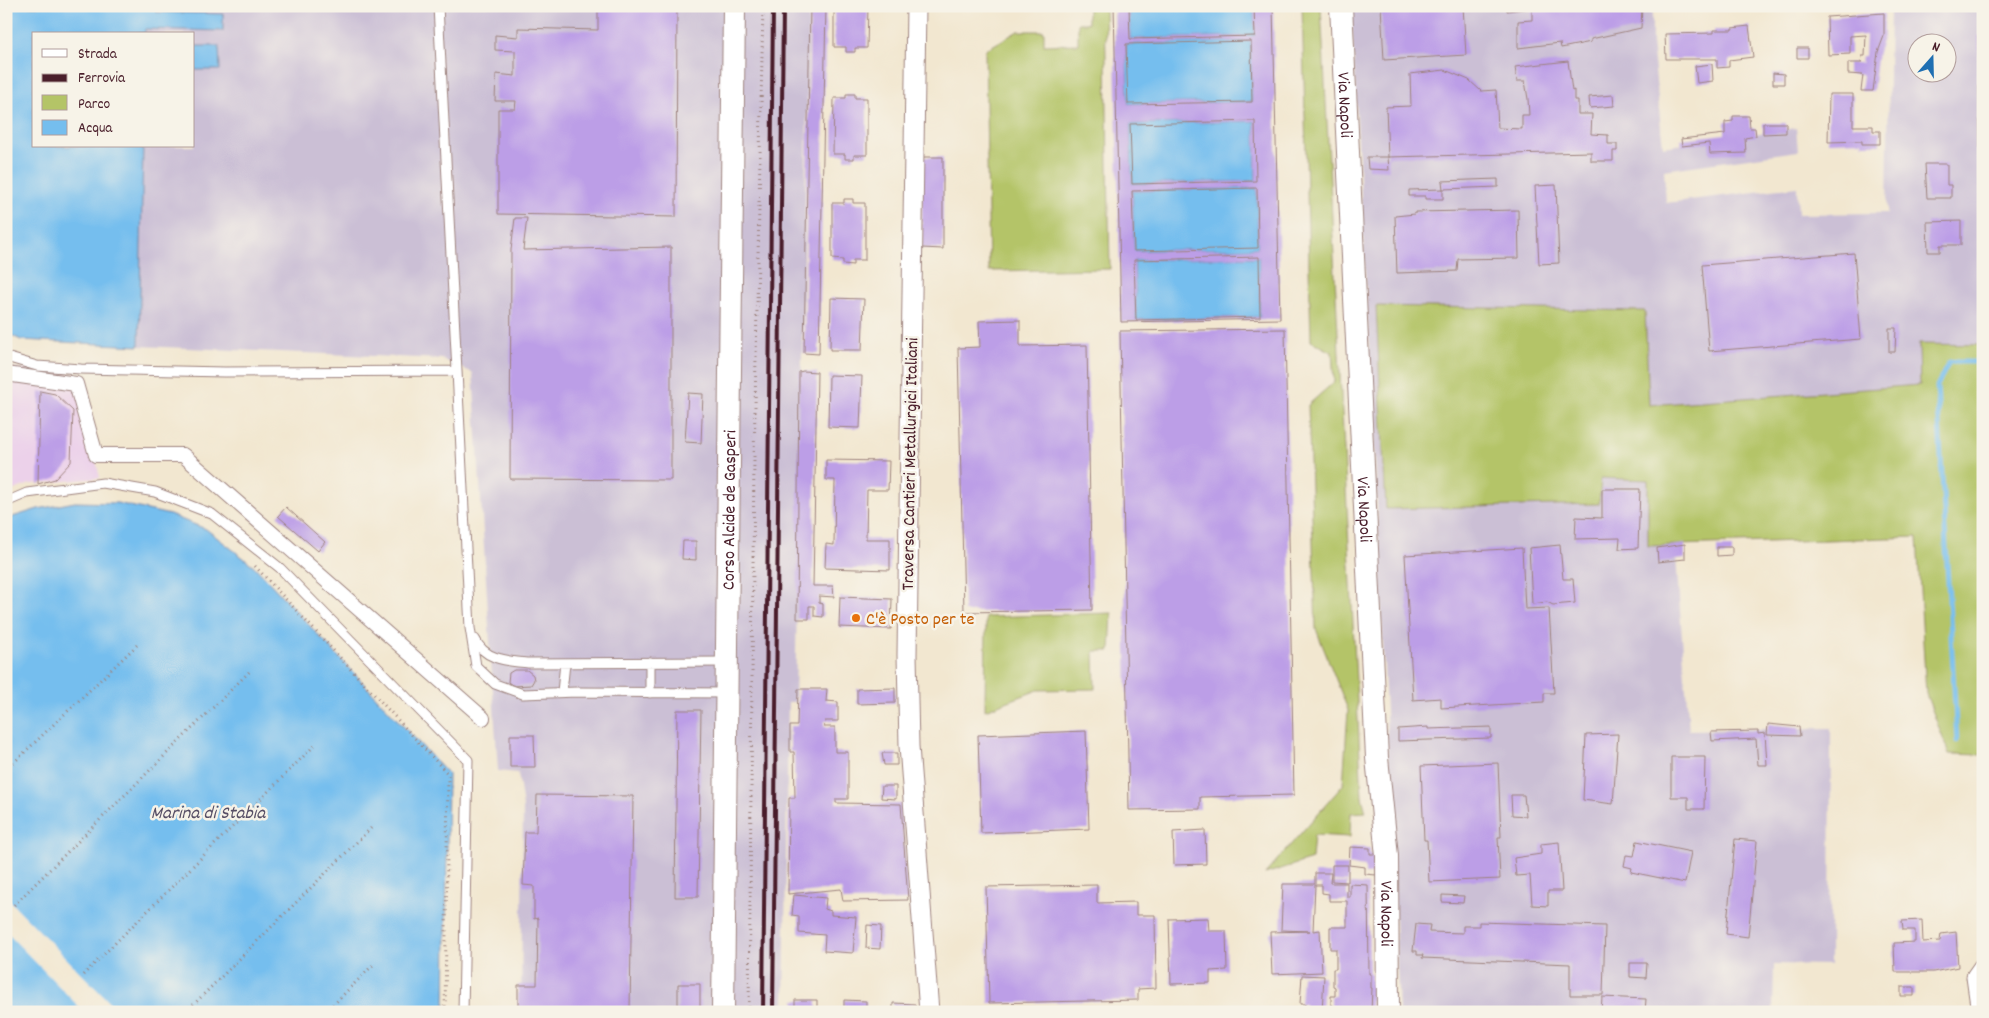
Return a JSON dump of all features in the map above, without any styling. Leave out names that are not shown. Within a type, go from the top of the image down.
[{"type":"street","name":"Corso Alcide de Gasperi","points":[[723,1012],[734,6]]},
{"type":"street","name":"Traversa Cantieri Metallurgici Italiani","points":[[916,6],[907,655],[909,746],[928,1012]]},
{"type":"street","name":"Via Napoli","points":[[1341,6],[1377,758],[1387,856],[1388,1012]]},
{"type":"street","points":[[6,374],[76,384],[96,455],[183,455],[484,718]]},
{"type":"street","points":[[1981,1012],[1976,977],[1983,967]]},
{"type":"lane","points":[[438,6],[470,628],[476,666],[495,684],[523,694],[562,692],[726,693]]},
{"type":"lane","points":[[6,357],[37,366],[81,369],[225,372],[457,371]]},
{"type":"lane","points":[[6,502],[27,493],[103,483],[155,492],[212,514],[280,568],[468,760],[463,1012]]},
{"type":"lane","points":[[470,628],[478,648],[499,660],[528,663],[727,662]]},
{"type":"lane","points":[[650,662],[650,693]]},
{"type":"lane","points":[[562,692],[565,663]]},
{"type":"path","points":[[749,1012],[754,458],[763,6]]},
{"type":"path","points":[[254,566],[448,774],[445,1012]]},
{"type":"path","points":[[6,770],[136,645]]},
{"type":"path","points":[[14,905],[250,671]]},
{"type":"path","points":[[83,975],[317,743]]},
{"type":"path","points":[[186,1012],[371,828]]},
{"type":"path","points":[[326,1012],[372,965]]},
{"type":"shaded area","points":[[156,6],[809,6],[795,702],[788,702],[784,1012],[521,1012],[523,807],[518,773],[498,771],[473,373],[442,359],[139,346],[143,148],[195,148],[195,70],[220,70],[219,46],[195,46],[195,32],[145,32],[145,29],[223,30],[223,14],[156,12]]},
{"type":"shaded area","points":[[1351,6],[1652,6],[1652,42],[1663,147],[1796,128],[1798,151],[1664,170],[1666,203],[1797,187],[1798,214],[1887,213],[1890,6],[1983,6],[1983,345],[1920,344],[1921,385],[1648,405],[1376,306],[1599,504],[1600,478],[1648,480],[1648,546],[1675,544],[1689,730],[1831,728],[1830,965],[1774,964],[1773,1012],[1399,1012],[1376,481]]},
{"type":"shaded area","points":[[6,367],[76,375],[100,478],[30,484],[6,493]]},
{"type":"green space","points":[[1088,6],[1105,6],[1110,269],[989,271],[985,50],[1018,31],[1044,31],[1044,45],[1078,44],[1078,23],[1088,23]]},
{"type":"green space","points":[[1302,6],[1321,6],[1362,797],[1366,812],[1351,813],[1350,837],[1314,835],[1312,859],[1265,874],[1343,785],[1348,710],[1316,629],[1308,405],[1334,382],[1332,352],[1311,341]]},
{"type":"green space","points":[[1376,306],[1645,311],[1649,405],[1920,385],[1919,344],[1983,345],[1983,755],[1949,754],[1926,694],[1917,537],[1648,546],[1648,480],[1601,478],[1599,504],[1386,509]]},
{"type":"green space","points":[[1112,613],[1110,651],[1094,651],[1095,689],[1038,690],[985,710],[986,617]]},
{"type":"water","points":[[6,6],[156,6],[156,12],[223,14],[223,31],[145,29],[145,32],[32,32],[32,148],[143,148],[139,346],[21,340],[6,333]]},
{"type":"water","points":[[1129,6],[1254,6],[1255,36],[1130,39]]},
{"type":"water","points":[[1251,41],[1252,102],[1128,104],[1126,44]]},
{"type":"water","points":[[195,46],[219,46],[220,70],[195,70]]},
{"type":"water","points":[[1255,121],[1256,181],[1132,184],[1130,124]]},
{"type":"water","points":[[1257,188],[1258,248],[1134,251],[1132,191]]},
{"type":"water","points":[[1259,257],[1260,317],[1136,320],[1134,260]]},
{"type":"water","points":[[6,414],[11,414],[9,482],[6,482]]},
{"type":"water","name":"Marina di Stabia","points":[[75,502],[117,503],[170,515],[206,529],[254,566],[448,774],[445,1012],[6,1012],[6,519],[38,509]]},
{"type":"pier","points":[[6,897],[119,1012],[84,1012],[6,932]]},
{"type":"building","points":[[598,6],[677,6],[676,217],[498,214],[498,109],[515,109],[516,101],[495,101],[496,74],[515,76],[515,51],[495,50],[495,35],[518,37],[518,28],[598,30]]},
{"type":"building","points":[[810,6],[826,6],[819,354],[804,353]]},
{"type":"building","points":[[834,6],[868,6],[867,48],[855,48],[855,52],[846,52],[846,47],[834,47]]},
{"type":"building","points":[[1114,6],[1129,6],[1130,39],[1255,36],[1254,6],[1273,6],[1280,319],[1121,322]],"holes":[[[1251,41],[1252,102],[1128,104],[1126,44]],[[1255,121],[1256,181],[1132,184],[1130,124]],[[1257,188],[1258,248],[1134,251],[1132,191]],[[1259,257],[1260,317],[1136,320],[1134,260]]]},
{"type":"building","points":[[1381,6],[1463,6],[1466,55],[1384,60]]},
{"type":"building","points":[[1507,6],[1642,6],[1641,28],[1561,48],[1560,43],[1518,48],[1518,21],[1532,20],[1532,8],[1507,11]]},
{"type":"building","points":[[1884,13],[1884,36],[1878,52],[1873,91],[1861,91],[1863,75],[1848,74],[1848,63],[1861,63],[1862,56],[1865,56],[1866,35],[1850,36],[1850,54],[1828,55],[1827,17]]},
{"type":"building","points":[[1749,26],[1753,57],[1729,60],[1729,67],[1717,68],[1717,59],[1666,59],[1665,34],[1714,33],[1714,30],[1732,30],[1732,28]]},
{"type":"building","points":[[1978,35],[1983,35],[1983,213],[1981,213]]},
{"type":"building","points":[[1797,48],[1808,48],[1808,58],[1797,58]]},
{"type":"building","points":[[1568,61],[1572,91],[1574,90],[1574,100],[1578,100],[1578,114],[1592,114],[1591,134],[1608,135],[1608,144],[1617,144],[1617,151],[1613,151],[1613,161],[1591,161],[1591,152],[1388,157],[1386,107],[1411,106],[1410,74],[1445,70],[1469,80],[1481,91],[1496,90],[1498,128],[1522,129],[1522,115],[1529,115],[1528,99],[1525,81],[1517,81],[1515,67]]},
{"type":"building","points":[[1712,64],[1713,81],[1697,83],[1695,66]]},
{"type":"building","points":[[1773,73],[1784,74],[1784,84],[1773,84]]},
{"type":"building","points":[[846,94],[855,94],[855,98],[867,98],[867,155],[854,155],[854,159],[845,159],[845,154],[833,154],[834,98],[846,98]]},
{"type":"building","points":[[1829,94],[1853,94],[1853,126],[1873,126],[1873,131],[1880,131],[1880,144],[1862,144],[1862,141],[1828,142]]},
{"type":"building","points":[[1613,95],[1614,106],[1590,108],[1589,97]]},
{"type":"building","points":[[1733,116],[1749,116],[1750,128],[1755,128],[1756,136],[1745,138],[1746,153],[1710,154],[1709,143],[1682,146],[1681,139],[1725,134],[1725,122],[1733,121]]},
{"type":"building","points":[[1763,123],[1786,123],[1786,133],[1763,134]]},
{"type":"building","points":[[922,157],[943,157],[943,249],[922,248]]},
{"type":"building","points":[[1367,157],[1388,157],[1389,170],[1368,169]]},
{"type":"building","points":[[1925,164],[1947,164],[1947,185],[1951,185],[1951,198],[1927,198]]},
{"type":"building","points":[[1498,179],[1498,187],[1443,189],[1442,181]]},
{"type":"building","points":[[1556,185],[1559,263],[1539,264],[1535,186]]},
{"type":"building","points":[[1443,189],[1443,199],[1425,199],[1425,196],[1409,196],[1409,190]]},
{"type":"building","points":[[844,199],[853,199],[853,203],[865,203],[865,260],[853,260],[853,265],[843,264],[843,260],[832,259],[832,203],[844,203]]},
{"type":"building","points":[[1518,210],[1519,258],[1458,259],[1457,271],[1397,273],[1395,216],[1415,214],[1415,212]]},
{"type":"building","points":[[515,218],[527,218],[523,250],[671,247],[671,480],[510,479],[511,250]]},
{"type":"building","points":[[1961,221],[1961,245],[1940,245],[1940,252],[1928,252],[1927,222]]},
{"type":"building","points":[[1854,253],[1861,339],[1709,351],[1702,265]]},
{"type":"building","points":[[831,298],[864,299],[862,350],[830,350]]},
{"type":"building","points":[[1020,320],[1020,346],[1087,345],[1092,610],[964,612],[958,348],[980,347],[979,321]]},
{"type":"building","points":[[1889,328],[1896,328],[1895,352],[1889,352]]},
{"type":"building","points":[[1285,329],[1294,795],[1200,797],[1200,809],[1129,810],[1120,331]]},
{"type":"building","points":[[799,372],[817,372],[813,586],[833,586],[834,597],[819,596],[819,603],[823,604],[823,617],[814,616],[814,606],[809,606],[809,619],[797,619]]},
{"type":"building","points":[[829,375],[862,376],[860,428],[828,427]]},
{"type":"building","points":[[40,391],[55,394],[73,411],[71,462],[55,479],[38,484]]},
{"type":"building","points":[[688,393],[703,394],[701,443],[685,442]]},
{"type":"building","points":[[826,460],[889,461],[888,490],[867,490],[866,539],[890,539],[890,570],[825,568],[826,544],[834,545],[835,480],[826,480]]},
{"type":"building","points":[[1602,489],[1640,489],[1638,548],[1619,549],[1620,538],[1575,539],[1576,517],[1602,518]]},
{"type":"building","points":[[286,507],[325,542],[318,551],[278,516]]},
{"type":"building","points":[[683,541],[696,541],[696,560],[682,559]]},
{"type":"building","points":[[1685,544],[1685,559],[1658,562],[1657,548]]},
{"type":"building","points":[[1560,545],[1563,579],[1573,579],[1575,603],[1553,605],[1547,602],[1532,604],[1529,548]]},
{"type":"building","points":[[1717,547],[1732,547],[1732,555],[1717,556]]},
{"type":"building","points":[[1522,548],[1525,609],[1549,608],[1554,693],[1544,693],[1544,702],[1441,708],[1441,698],[1413,700],[1405,555]]},
{"type":"building","points":[[840,597],[892,599],[891,629],[839,627]]},
{"type":"building","points":[[514,670],[527,670],[533,675],[534,680],[531,685],[513,686],[508,682],[509,673]]},
{"type":"building","points":[[895,688],[895,703],[857,704],[857,689]]},
{"type":"building","points":[[798,689],[827,689],[826,701],[838,702],[838,721],[825,721],[824,727],[835,727],[835,752],[848,752],[848,799],[836,799],[836,803],[901,804],[908,900],[843,901],[841,889],[788,894],[789,798],[795,798],[794,752],[790,752],[790,726],[797,726]]},
{"type":"building","points":[[677,710],[701,710],[698,897],[675,897]]},
{"type":"building","points":[[1768,724],[1799,727],[1800,736],[1767,735]]},
{"type":"building","points":[[1428,727],[1428,729],[1491,727],[1491,738],[1398,741],[1398,729]]},
{"type":"building","points":[[1086,731],[1089,829],[981,833],[978,735]]},
{"type":"building","points":[[1758,731],[1758,734],[1765,733],[1767,765],[1758,765],[1756,739],[1712,741],[1711,732]]},
{"type":"building","points":[[1618,734],[1613,804],[1583,800],[1586,735]]},
{"type":"building","points":[[510,735],[534,735],[535,767],[510,767]]},
{"type":"building","points":[[882,753],[897,753],[897,765],[884,765]]},
{"type":"building","points":[[1671,757],[1705,757],[1704,809],[1688,809],[1688,797],[1671,797]]},
{"type":"building","points":[[1498,763],[1501,837],[1498,837],[1500,879],[1429,882],[1427,840],[1424,840],[1421,766]]},
{"type":"building","points":[[882,786],[896,786],[896,799],[881,798]]},
{"type":"building","points":[[537,795],[633,796],[630,1012],[518,1012],[518,985],[537,985],[538,918],[534,919],[534,886],[523,885],[525,832],[536,832]]},
{"type":"building","points":[[1511,795],[1524,795],[1526,816],[1512,815]]},
{"type":"building","points":[[1205,830],[1206,864],[1174,865],[1173,832]]},
{"type":"building","points":[[1735,839],[1757,841],[1748,937],[1726,934]]},
{"type":"building","points":[[1637,841],[1691,852],[1685,883],[1631,872],[1632,868],[1624,866],[1626,855],[1634,856]]},
{"type":"building","points":[[1559,842],[1562,891],[1548,891],[1548,906],[1532,905],[1530,875],[1516,876],[1514,858],[1541,854],[1541,844]]},
{"type":"building","points":[[1350,847],[1370,848],[1370,854],[1377,854],[1376,875],[1365,874],[1365,867],[1349,865]]},
{"type":"building","points":[[1332,865],[1348,865],[1348,882],[1332,881]]},
{"type":"building","points":[[1315,873],[1331,873],[1330,883],[1347,883],[1347,897],[1350,897],[1350,884],[1368,885],[1369,974],[1371,974],[1372,988],[1371,1012],[1333,1012],[1331,996],[1335,996],[1333,969],[1336,969],[1336,949],[1330,949],[1330,927],[1347,927],[1347,901],[1329,901],[1329,894],[1322,893],[1322,885],[1315,885],[1313,931],[1320,930],[1322,972],[1272,974],[1270,932],[1310,931],[1281,930],[1283,884],[1315,884]]},
{"type":"building","points":[[1097,885],[1097,903],[1136,902],[1136,915],[1155,915],[1156,988],[1138,989],[1138,1000],[989,1003],[986,887]]},
{"type":"building","points":[[794,895],[826,898],[825,909],[831,911],[831,915],[856,917],[853,953],[824,951],[825,935],[799,933],[799,916],[792,915]]},
{"type":"building","points":[[1442,895],[1464,896],[1463,903],[1442,902]]},
{"type":"building","points":[[1208,918],[1209,931],[1226,931],[1227,970],[1210,971],[1210,983],[1171,984],[1169,919]]},
{"type":"building","points":[[1922,920],[1923,942],[1940,941],[1941,934],[1956,932],[1958,967],[1933,972],[1895,972],[1894,943],[1915,942],[1915,930],[1903,930],[1902,921]]},
{"type":"building","points":[[1479,922],[1605,926],[1603,995],[1570,995],[1570,964],[1422,958],[1423,955],[1417,955],[1417,951],[1413,951],[1416,924],[1430,925],[1429,932],[1463,933],[1463,926],[1479,926]]},
{"type":"building","points":[[867,925],[881,926],[880,949],[866,948]]},
{"type":"building","points":[[1630,963],[1647,963],[1646,978],[1630,977]]},
{"type":"building","points":[[1302,975],[1324,976],[1322,1012],[1304,1012],[1305,1004],[1300,1004]]},
{"type":"building","points":[[678,984],[700,984],[700,1012],[678,1012]]},
{"type":"building","points":[[1901,987],[1914,987],[1914,996],[1901,996]]},
{"type":"building","points":[[1602,997],[1646,999],[1645,1012],[1601,1012]]},
{"type":"building","points":[[795,1000],[817,1000],[817,1012],[795,1012]]},
{"type":"building","points":[[844,1000],[866,1001],[866,1012],[844,1012]]},
{"type":"building","points":[[893,1003],[915,1004],[915,1012],[893,1012]]},
{"type":"waterway","points":[[1957,741],[1937,386],[1949,362],[1983,362]]},
{"type":"railway","points":[[763,1012],[773,6]]},
{"type":"railway","points":[[773,1012],[783,6]]},
{"type":"place","name":"C'è Posto per te","points":[[856,618]]}]
